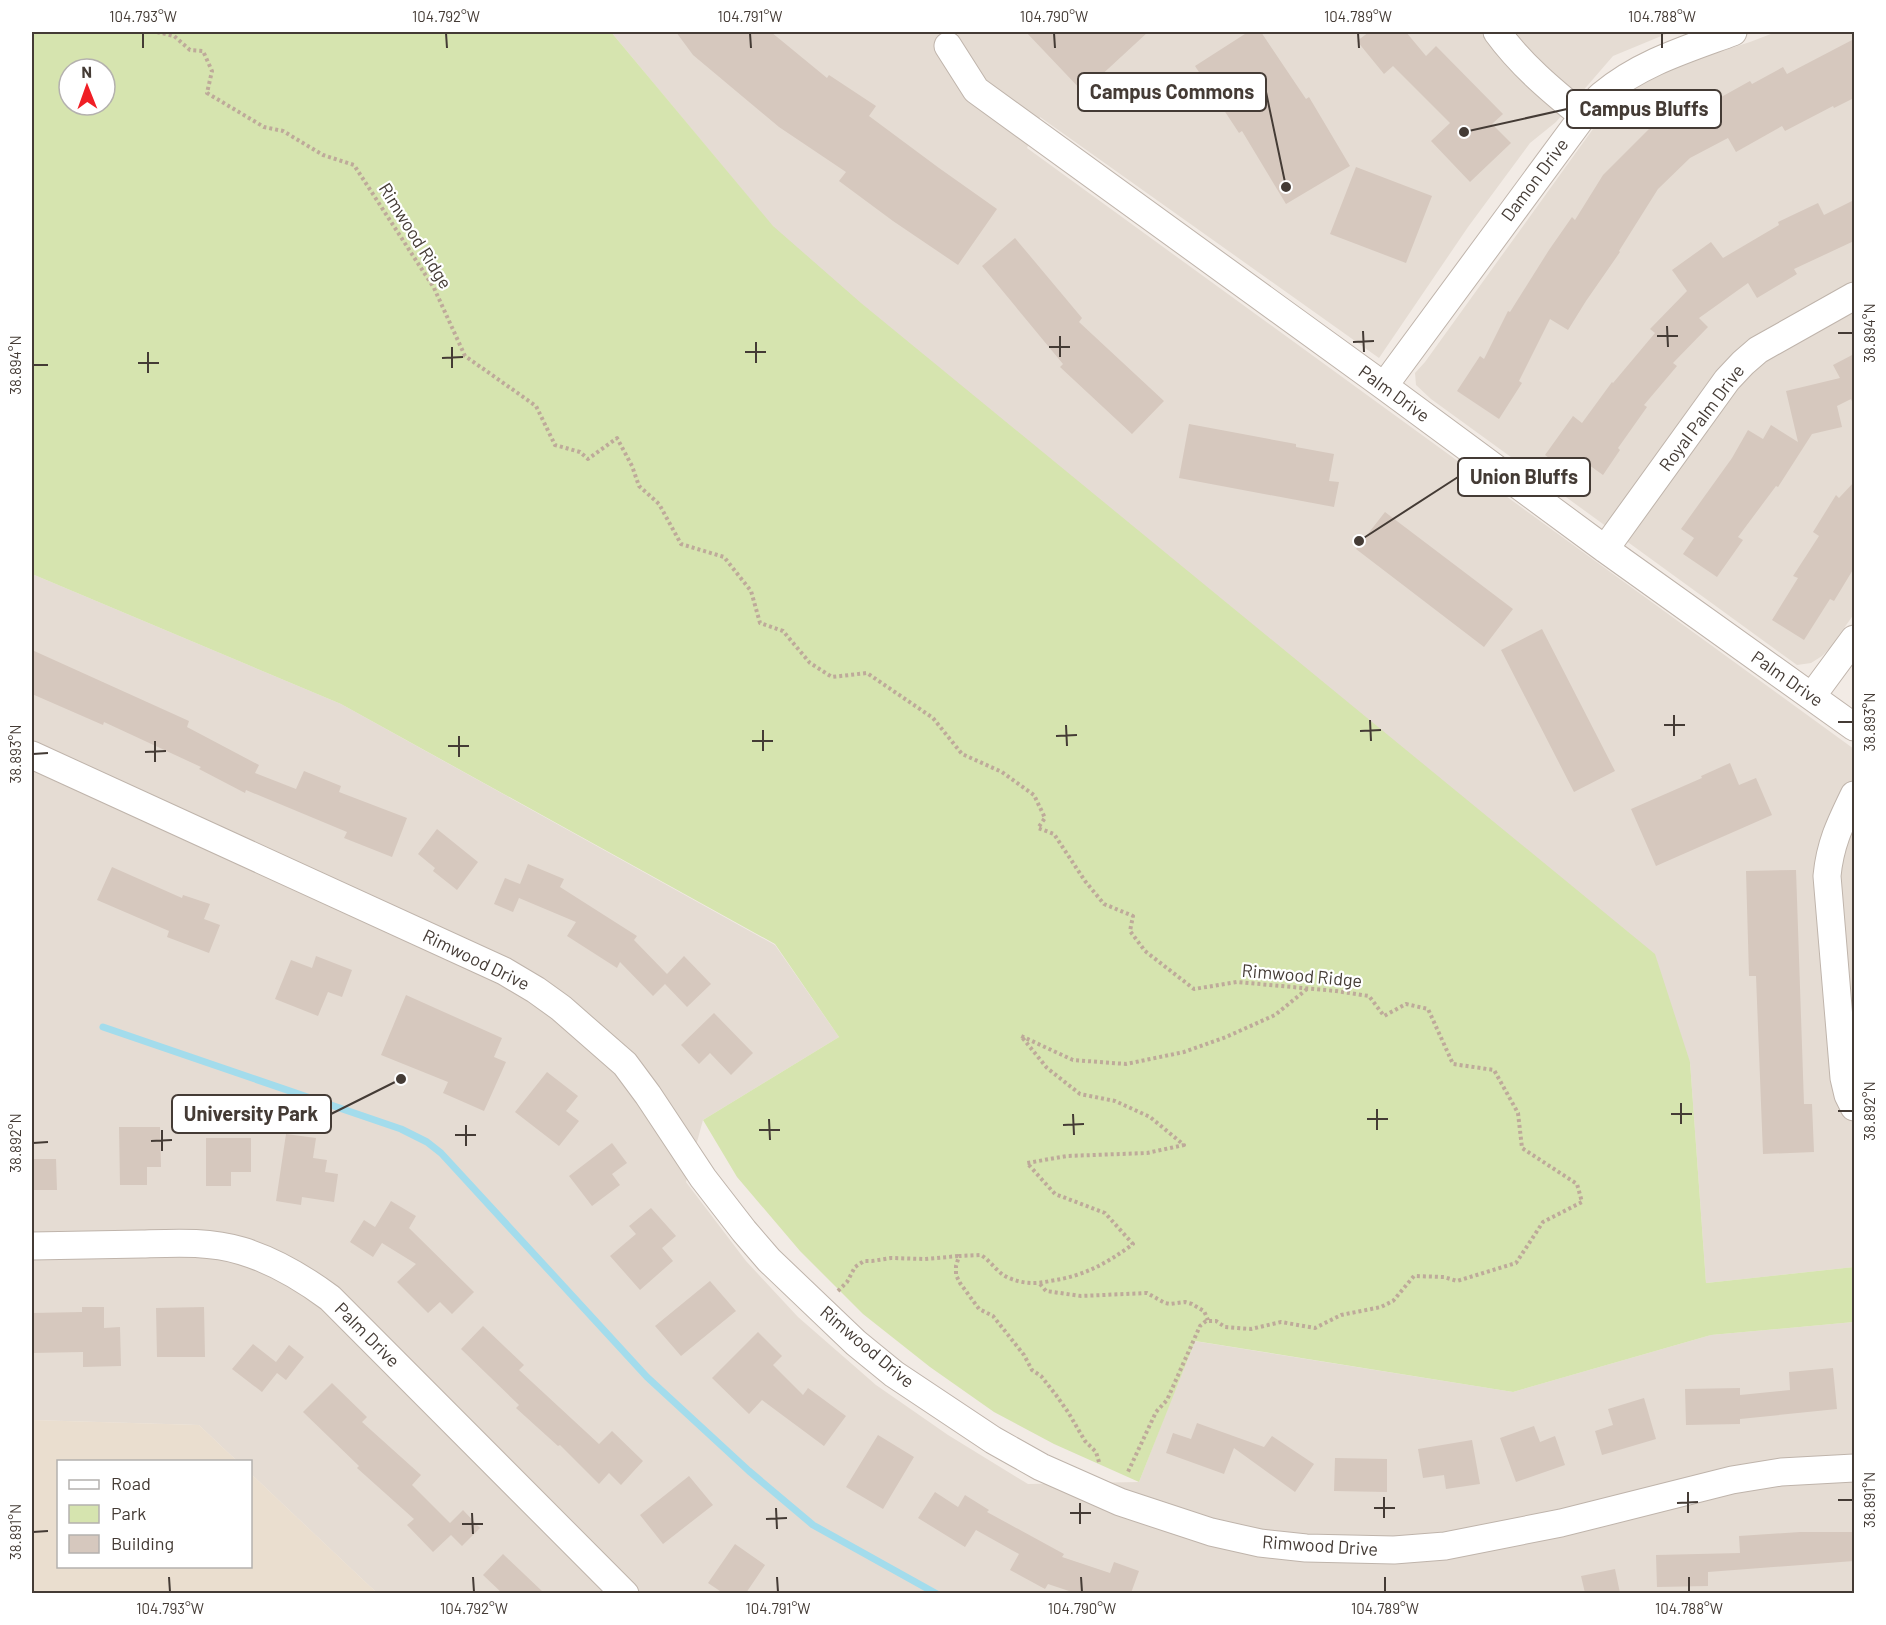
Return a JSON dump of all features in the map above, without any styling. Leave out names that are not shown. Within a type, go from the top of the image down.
[{"type":"street","points":[[1497,32],[1542,83],[1583,116]]},
{"type":"street","name":"Damon Drive","points":[[1384,386],[1600,96],[1662,57],[1733,32]]},
{"type":"street","name":"Palm Drive","points":[[948,46],[976,90],[1605,549],[1854,727]]},
{"type":"street","name":"Royal Palm Drive","points":[[1605,549],[1727,380],[1743,363],[1758,350],[1854,296]]},
{"type":"street","points":[[1812,696],[1854,639]]},
{"type":"street","name":"Rimwood Drive","points":[[32,755],[504,971],[536,990],[625,1064],[703,1178],[744,1231],[769,1260],[856,1342],[894,1374],[993,1440],[1041,1467],[1120,1502],[1202,1529],[1260,1543],[1306,1548],[1395,1550],[1444,1546],[1561,1524],[1741,1479],[1781,1472],[1854,1468]]},
{"type":"street","points":[[1854,795],[1835,835],[1829,854],[1827,876],[1828,900],[1844,952],[1844,1078],[1854,1107]]},
{"type":"street","name":"Palm Drive","points":[[32,1246],[211,1244],[273,1262],[303,1278],[330,1298],[625,1593]]},
{"type":"path","name":"Rimwood Ridge","points":[[157,32],[174,36],[190,50],[203,51],[212,71],[207,93],[264,127],[283,131],[323,155],[354,165],[434,288],[465,356],[536,406],[555,445],[580,452],[588,459],[617,438],[632,466],[639,486],[659,504],[681,544],[724,556],[751,591],[760,623],[783,630],[810,663],[832,677],[867,673],[933,718],[962,754],[1002,772],[1034,795],[1045,818],[1038,828],[1054,834],[1085,881],[1104,904],[1133,916],[1130,931],[1145,951],[1194,988],[1237,982],[1369,996],[1384,1016],[1406,1004],[1428,1009],[1453,1064],[1494,1070],[1518,1113],[1522,1148],[1576,1184],[1582,1202],[1543,1222],[1516,1263],[1457,1281],[1444,1277],[1414,1276],[1393,1301],[1381,1307],[1341,1315],[1315,1328],[1281,1322],[1251,1329],[1225,1327],[1216,1321],[1208,1320]]},
{"type":"path","points":[[838,1291],[847,1282],[855,1267],[864,1261],[891,1257],[925,1259],[981,1255],[1000,1274],[1027,1284],[1071,1278],[1101,1266],[1133,1244],[1105,1213],[1055,1194],[1027,1163],[1067,1156],[1147,1153],[1184,1145],[1150,1117],[1115,1101],[1080,1094],[1047,1068],[1021,1036],[1072,1060],[1126,1064],[1184,1052],[1226,1037],[1275,1015],[1307,989]]},
{"type":"path","points":[[959,1256],[956,1275],[960,1283],[979,1309],[993,1316],[1024,1355],[1032,1370],[1041,1376],[1056,1395],[1085,1441],[1095,1452],[1099,1462]]},
{"type":"path","points":[[1039,1283],[1046,1291],[1081,1296],[1147,1293],[1165,1303],[1185,1302],[1204,1311],[1208,1320],[1200,1326],[1167,1400],[1156,1412],[1127,1474]]},
{"type":"shaded area","points":[[611,32],[1671,32],[1613,56],[1556,122],[1530,143],[1468,227],[1379,358],[1040,117],[1027,148],[1854,749],[1854,1267],[1706,1283],[1690,1062],[895,332],[784,240]]},
{"type":"shaded area","points":[[1776,32],[1854,32],[1854,614],[1822,656],[1811,663],[1797,665],[1431,399],[1416,385],[1415,373],[1598,122],[1617,103],[1646,81],[1676,66]]},
{"type":"shaded area","points":[[32,574],[341,704],[775,945],[839,1037],[703,1120],[686,1182],[746,1261],[798,1317],[876,1385],[948,1435],[1028,1484],[1139,1482],[1194,1341],[1513,1392],[1711,1335],[1854,1322],[1854,1593],[377,1593],[252,1475],[252,1460],[236,1460],[199,1425],[32,1420]]},
{"type":"shaded area","points":[[32,1420],[199,1425],[236,1460],[57,1460],[57,1568],[252,1568],[252,1475],[377,1593],[32,1593]]},
{"type":"green space","points":[[32,32],[611,32],[773,226],[861,303],[1655,954],[1690,1062],[1706,1283],[1854,1267],[1854,1322],[1711,1335],[1513,1392],[1195,1341],[1139,1482],[1054,1444],[994,1412],[930,1367],[863,1314],[800,1251],[737,1177],[703,1120],[839,1037],[775,944],[341,704],[32,574]]},
{"type":"building","points":[[676,32],[771,32],[827,78],[829,75],[876,106],[869,116],[997,209],[958,265],[839,181],[846,172],[779,127],[693,55]]},
{"type":"building","points":[[1026,32],[1148,32],[1083,92]]},
{"type":"building","points":[[1248,32],[1261,32],[1306,99],[1309,97],[1350,166],[1286,204],[1242,131],[1239,133],[1195,66]]},
{"type":"building","points":[[1369,32],[1406,32],[1426,56],[1436,46],[1503,114],[1492,124],[1511,143],[1470,182],[1431,141],[1450,123],[1393,66],[1384,74],[1357,41]]},
{"type":"building","points":[[1854,39],[1854,98],[1834,108],[1833,106],[1785,131],[1782,126],[1736,152],[1728,138],[1690,158],[1658,189],[1620,252],[1568,330],[1550,319],[1519,381],[1522,383],[1499,419],[1457,391],[1480,356],[1484,359],[1508,311],[1510,312],[1572,217],[1575,220],[1603,175],[1651,127],[1686,108],[1689,115],[1750,81],[1752,84],[1783,67],[1787,74]]},
{"type":"building","points":[[1356,167],[1432,196],[1406,263],[1330,234]]},
{"type":"building","points":[[1854,200],[1854,241],[1794,269],[1797,274],[1757,298],[1748,283],[1699,318],[1708,327],[1673,363],[1677,366],[1644,405],[1647,407],[1618,448],[1620,450],[1603,475],[1589,465],[1579,479],[1545,455],[1573,416],[1582,423],[1612,382],[1655,333],[1650,329],[1687,291],[1672,270],[1711,242],[1723,258],[1779,225],[1778,222],[1818,203],[1824,215]]},
{"type":"building","points":[[1015,238],[1082,318],[1079,322],[1164,401],[1132,434],[1060,367],[1063,364],[982,266]]},
{"type":"building","points":[[1854,354],[1854,406],[1851,399],[1837,406],[1842,427],[1812,434],[1778,487],[1776,486],[1738,537],[1743,540],[1717,577],[1683,554],[1694,538],[1681,529],[1732,458],[1748,430],[1763,439],[1771,425],[1798,442],[1786,391],[1840,378],[1833,365]]},
{"type":"building","points":[[1189,424],[1296,444],[1296,447],[1334,454],[1329,481],[1339,482],[1334,507],[1179,478]]},
{"type":"building","points":[[1854,482],[1854,568],[1834,601],[1830,599],[1804,640],[1772,620],[1798,578],[1793,576],[1819,536],[1813,532],[1836,495],[1839,498]]},
{"type":"building","points":[[1385,512],[1513,609],[1484,647],[1356,549]]},
{"type":"building","points":[[1542,629],[1615,771],[1574,792],[1501,650]]},
{"type":"building","points":[[32,650],[189,721],[187,727],[259,765],[255,773],[296,789],[304,771],[341,786],[339,792],[407,818],[392,857],[344,838],[347,832],[246,790],[245,793],[199,769],[201,767],[104,722],[103,725],[32,694]]},
{"type":"building","points":[[1730,763],[1739,785],[1756,778],[1772,815],[1656,866],[1631,809],[1702,778],[1701,776]]},
{"type":"building","points":[[437,829],[478,862],[457,890],[433,871],[435,868],[418,854]]},
{"type":"building","points":[[528,864],[564,879],[560,887],[637,936],[634,940],[667,974],[684,956],[711,984],[687,1007],[665,984],[653,996],[620,962],[617,968],[567,936],[576,922],[519,898],[513,912],[494,904],[505,878],[520,884]]},
{"type":"building","points":[[112,867],[182,898],[183,895],[210,904],[204,919],[220,925],[209,953],[167,937],[169,931],[97,900]]},
{"type":"building","points":[[1796,870],[1804,1104],[1812,1104],[1814,1152],[1763,1154],[1756,976],[1749,976],[1746,871]]},
{"type":"building","points":[[316,956],[352,970],[342,997],[328,992],[318,1016],[275,999],[291,960],[312,968]]},
{"type":"building","points":[[406,995],[502,1038],[494,1057],[506,1062],[484,1111],[443,1093],[448,1082],[381,1055]]},
{"type":"building","points":[[714,1013],[753,1053],[731,1075],[710,1053],[699,1064],[681,1045]]},
{"type":"building","points":[[547,1072],[578,1096],[566,1111],[579,1121],[559,1146],[515,1112]]},
{"type":"building","points":[[119,1127],[160,1127],[161,1167],[147,1167],[147,1185],[120,1185]]},
{"type":"building","points":[[286,1134],[316,1138],[313,1158],[327,1160],[325,1172],[338,1174],[334,1202],[302,1197],[301,1205],[276,1201]]},
{"type":"building","points":[[206,1138],[251,1138],[251,1172],[231,1172],[231,1186],[206,1186]]},
{"type":"building","points":[[612,1143],[627,1163],[612,1174],[620,1185],[592,1206],[569,1176]]},
{"type":"building","points":[[32,1159],[56,1159],[57,1190],[32,1190]]},
{"type":"building","points":[[391,1201],[416,1216],[409,1228],[474,1292],[452,1314],[440,1302],[428,1313],[397,1282],[416,1264],[382,1243],[373,1257],[350,1242],[364,1220],[375,1227]]},
{"type":"building","points":[[651,1208],[676,1236],[662,1248],[673,1261],[640,1290],[610,1256],[636,1234],[629,1226]]},
{"type":"building","points":[[710,1281],[736,1311],[681,1356],[655,1326]]},
{"type":"building","points":[[82,1307],[104,1307],[104,1328],[120,1327],[121,1366],[83,1367],[83,1352],[32,1353],[32,1313],[82,1312]]},
{"type":"building","points":[[204,1307],[205,1357],[157,1357],[156,1308]]},
{"type":"building","points":[[483,1326],[524,1365],[519,1370],[599,1444],[612,1431],[643,1461],[621,1485],[609,1473],[599,1484],[560,1445],[558,1446],[516,1408],[519,1405],[461,1349]]},
{"type":"building","points":[[758,1332],[782,1356],[773,1365],[803,1395],[808,1388],[846,1416],[824,1446],[762,1400],[749,1414],[712,1378]]},
{"type":"building","points":[[253,1344],[276,1362],[289,1345],[304,1357],[286,1380],[277,1373],[262,1392],[232,1369]]},
{"type":"building","points":[[1833,1368],[1837,1409],[1740,1419],[1740,1424],[1686,1425],[1685,1389],[1740,1388],[1740,1395],[1790,1390],[1789,1372]]},
{"type":"building","points":[[332,1383],[367,1417],[362,1422],[421,1475],[412,1485],[450,1523],[463,1510],[480,1528],[462,1546],[451,1535],[433,1552],[407,1525],[414,1519],[357,1468],[359,1466],[303,1412]]},
{"type":"building","points":[[1644,1398],[1656,1439],[1602,1455],[1595,1431],[1613,1425],[1608,1409]]},
{"type":"building","points":[[1197,1423],[1264,1447],[1272,1436],[1314,1464],[1295,1492],[1234,1448],[1224,1474],[1166,1453],[1173,1433],[1191,1439]]},
{"type":"building","points":[[1534,1426],[1540,1442],[1555,1436],[1565,1465],[1516,1482],[1500,1438]]},
{"type":"building","points":[[878,1435],[914,1457],[883,1509],[846,1487]]},
{"type":"building","points":[[1472,1440],[1480,1484],[1446,1489],[1444,1475],[1423,1478],[1418,1449]]},
{"type":"building","points":[[1335,1458],[1387,1459],[1387,1492],[1334,1491]]},
{"type":"building","points":[[689,1476],[713,1505],[663,1544],[640,1515]]},
{"type":"building","points":[[935,1492],[958,1507],[965,1495],[989,1510],[987,1512],[1064,1554],[1062,1557],[1110,1573],[1114,1562],[1139,1571],[1131,1593],[1075,1593],[1048,1584],[1045,1589],[1010,1570],[1019,1554],[976,1530],[965,1547],[918,1518]]},
{"type":"building","points":[[1800,1532],[1854,1532],[1854,1561],[1708,1572],[1708,1586],[1657,1587],[1656,1555],[1740,1553],[1739,1536]]},
{"type":"building","points":[[735,1544],[765,1565],[746,1593],[723,1593],[708,1583]]},
{"type":"building","points":[[503,1554],[544,1593],[502,1593],[483,1575]]},
{"type":"building","points":[[1615,1569],[1620,1593],[1585,1593],[1581,1576]]},
{"type":"waterway","points":[[103,1027],[401,1129],[427,1142],[441,1153],[647,1377],[749,1471],[813,1525],[937,1594]]},
{"type":"place","name":"Campus Bluffs","points":[[1464,132]]},
{"type":"place","name":"Campus Commons","points":[[1286,187]]},
{"type":"place","name":"Union Bluffs","points":[[1359,541]]},
{"type":"place","name":"University Park","points":[[401,1079]]}]
